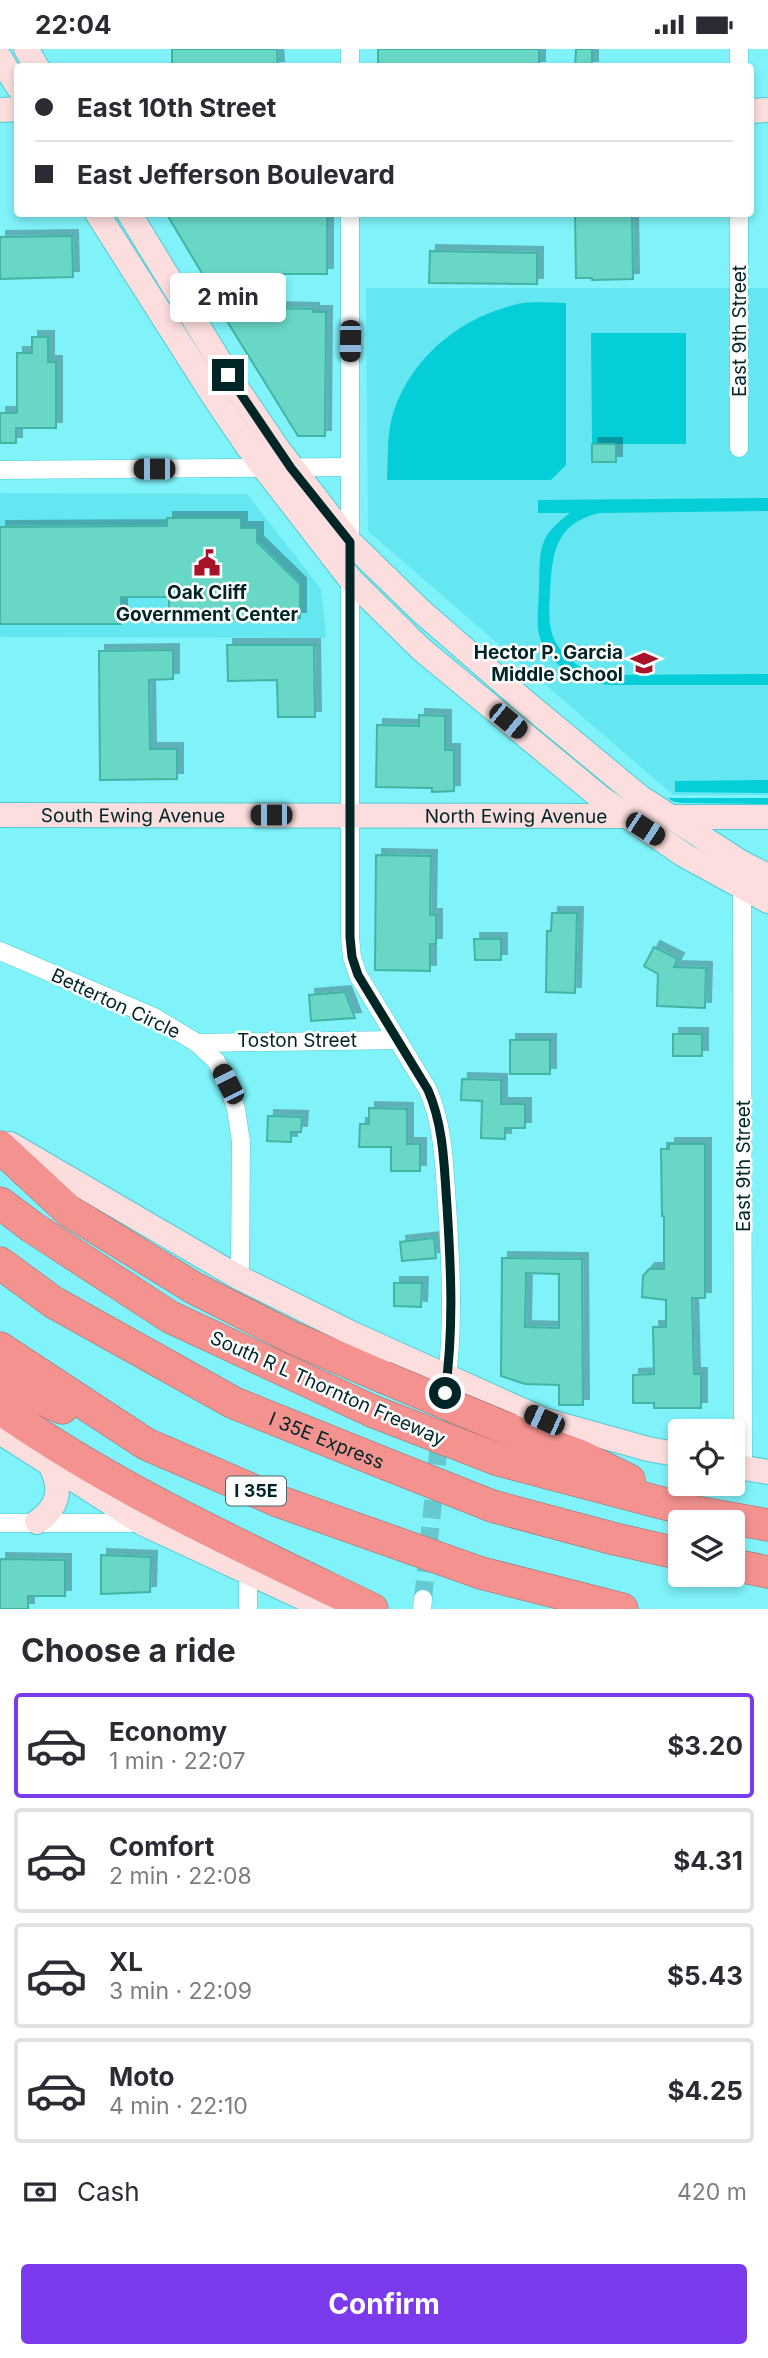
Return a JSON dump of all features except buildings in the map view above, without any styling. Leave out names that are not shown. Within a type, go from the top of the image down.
[{"type":"highway","points":[[0,1147],[69,1211],[194,1288],[291,1337],[510,1430],[580,1456],[692,1510]]},
{"type":"highway","name":"South R L Thornton Freeway","points":[[0,1203],[32,1227],[170,1317],[372,1411],[499,1461],[688,1510]]},
{"type":"highway","name":"I 35E Express","points":[[0,1263],[53,1302],[234,1403],[492,1506],[668,1551]]},
{"type":"highway","name":"I 35E","points":[[0,1348],[146,1444],[278,1501],[481,1573],[622,1609]]},
{"type":"highway","points":[[0,1378],[10,1385],[146,1444]]},
{"type":"highway","points":[[0,1408],[146,1498],[372,1609]]},
{"type":"highway","name":"South R L Thornton Freeway","points":[[745,1521],[768,1525]]},
{"type":"highway","points":[[745,1567],[768,1572]]},
{"type":"main road","points":[[0,58],[14,81]]},
{"type":"main road","points":[[100,217],[214,397],[263,468],[350,579],[421,649],[626,816],[684,855],[742,875],[768,876]]},
{"type":"main road","points":[[131,217],[228,375],[291,468],[350,542],[421,611],[523,700],[640,797],[670,817],[742,875],[768,901]]},
{"type":"main road","points":[[508,721],[523,700]]},
{"type":"main road","name":"South Ewing Avenue","points":[[0,815],[349,815]]},
{"type":"main road","name":"North Ewing Avenue","points":[[349,815],[768,817]]},
{"type":"main road","points":[[0,1138],[238,1277],[353,1334],[446,1385],[544,1420],[668,1453]]},
{"type":"main road","points":[[0,1432],[142,1523],[327,1609]]},
{"type":"main road","points":[[37,1522],[47,1515],[56,1498],[57,1478],[50,1464]]},
{"type":"main road","points":[[745,1468],[768,1472]]},
{"type":"street","points":[[350,217],[350,937],[352,957],[358,975],[428,1090],[436,1109],[442,1140],[453,1290],[446,1385]]},
{"type":"street","name":"East 9th Street","points":[[738,448],[739,217]]},
{"type":"street","points":[[0,470],[349,467]]},
{"type":"street","name":"East 9th Street","points":[[738,1419],[742,875]]},
{"type":"street","name":"Betterton Circle","points":[[0,951],[154,1017],[197,1043],[216,1061],[228,1084],[236,1109],[241,1142],[238,1277]]},
{"type":"street","name":"Toston Street","points":[[197,1043],[398,1040]]},
{"type":"street","points":[[0,1523],[142,1523]]},
{"type":"street","points":[[248,1573],[248,1609]]},
{"type":"shaded area","name":"Hector P. Garcia Middle School","points":[[366,288],[768,288],[768,795],[673,795],[368,531]]},
{"type":"shaded area","points":[[524,303],[566,303],[566,465],[551,480],[387,480],[390,428],[398,399],[422,361],[438,345],[475,319],[496,310]]},
{"type":"shaded area","points":[[591,333],[686,333],[686,444],[592,444]]},
{"type":"shaded area","points":[[0,493],[247,494],[321,589],[326,638],[0,637]]},
{"type":"shaded area","points":[[768,498],[768,511],[599,513],[584,518],[573,525],[559,542],[552,565],[549,611],[551,630],[563,653],[573,662],[597,675],[768,674],[768,685],[609,685],[574,675],[546,651],[538,628],[541,553],[549,532],[570,513],[538,513],[538,500]]},
{"type":"shaded area","points":[[768,780],[768,793],[675,792],[675,781]]},
{"type":"shaded area","points":[[668,798],[768,798],[768,804],[682,803]]},
{"type":"tunnel","points":[[423,1599],[444,1396]]},
{"type":"place","name":"Oak Cliff Government Center","points":[[207,563]]},
{"type":"place","name":"Hector P. Garcia Middle School","points":[[644,663]]},
{"type":"route","points":[[228,375],[291,468],[350,542],[349,839],[352,957],[358,975],[428,1090],[436,1109],[442,1140],[453,1290],[452,1330],[445,1393]]}]
